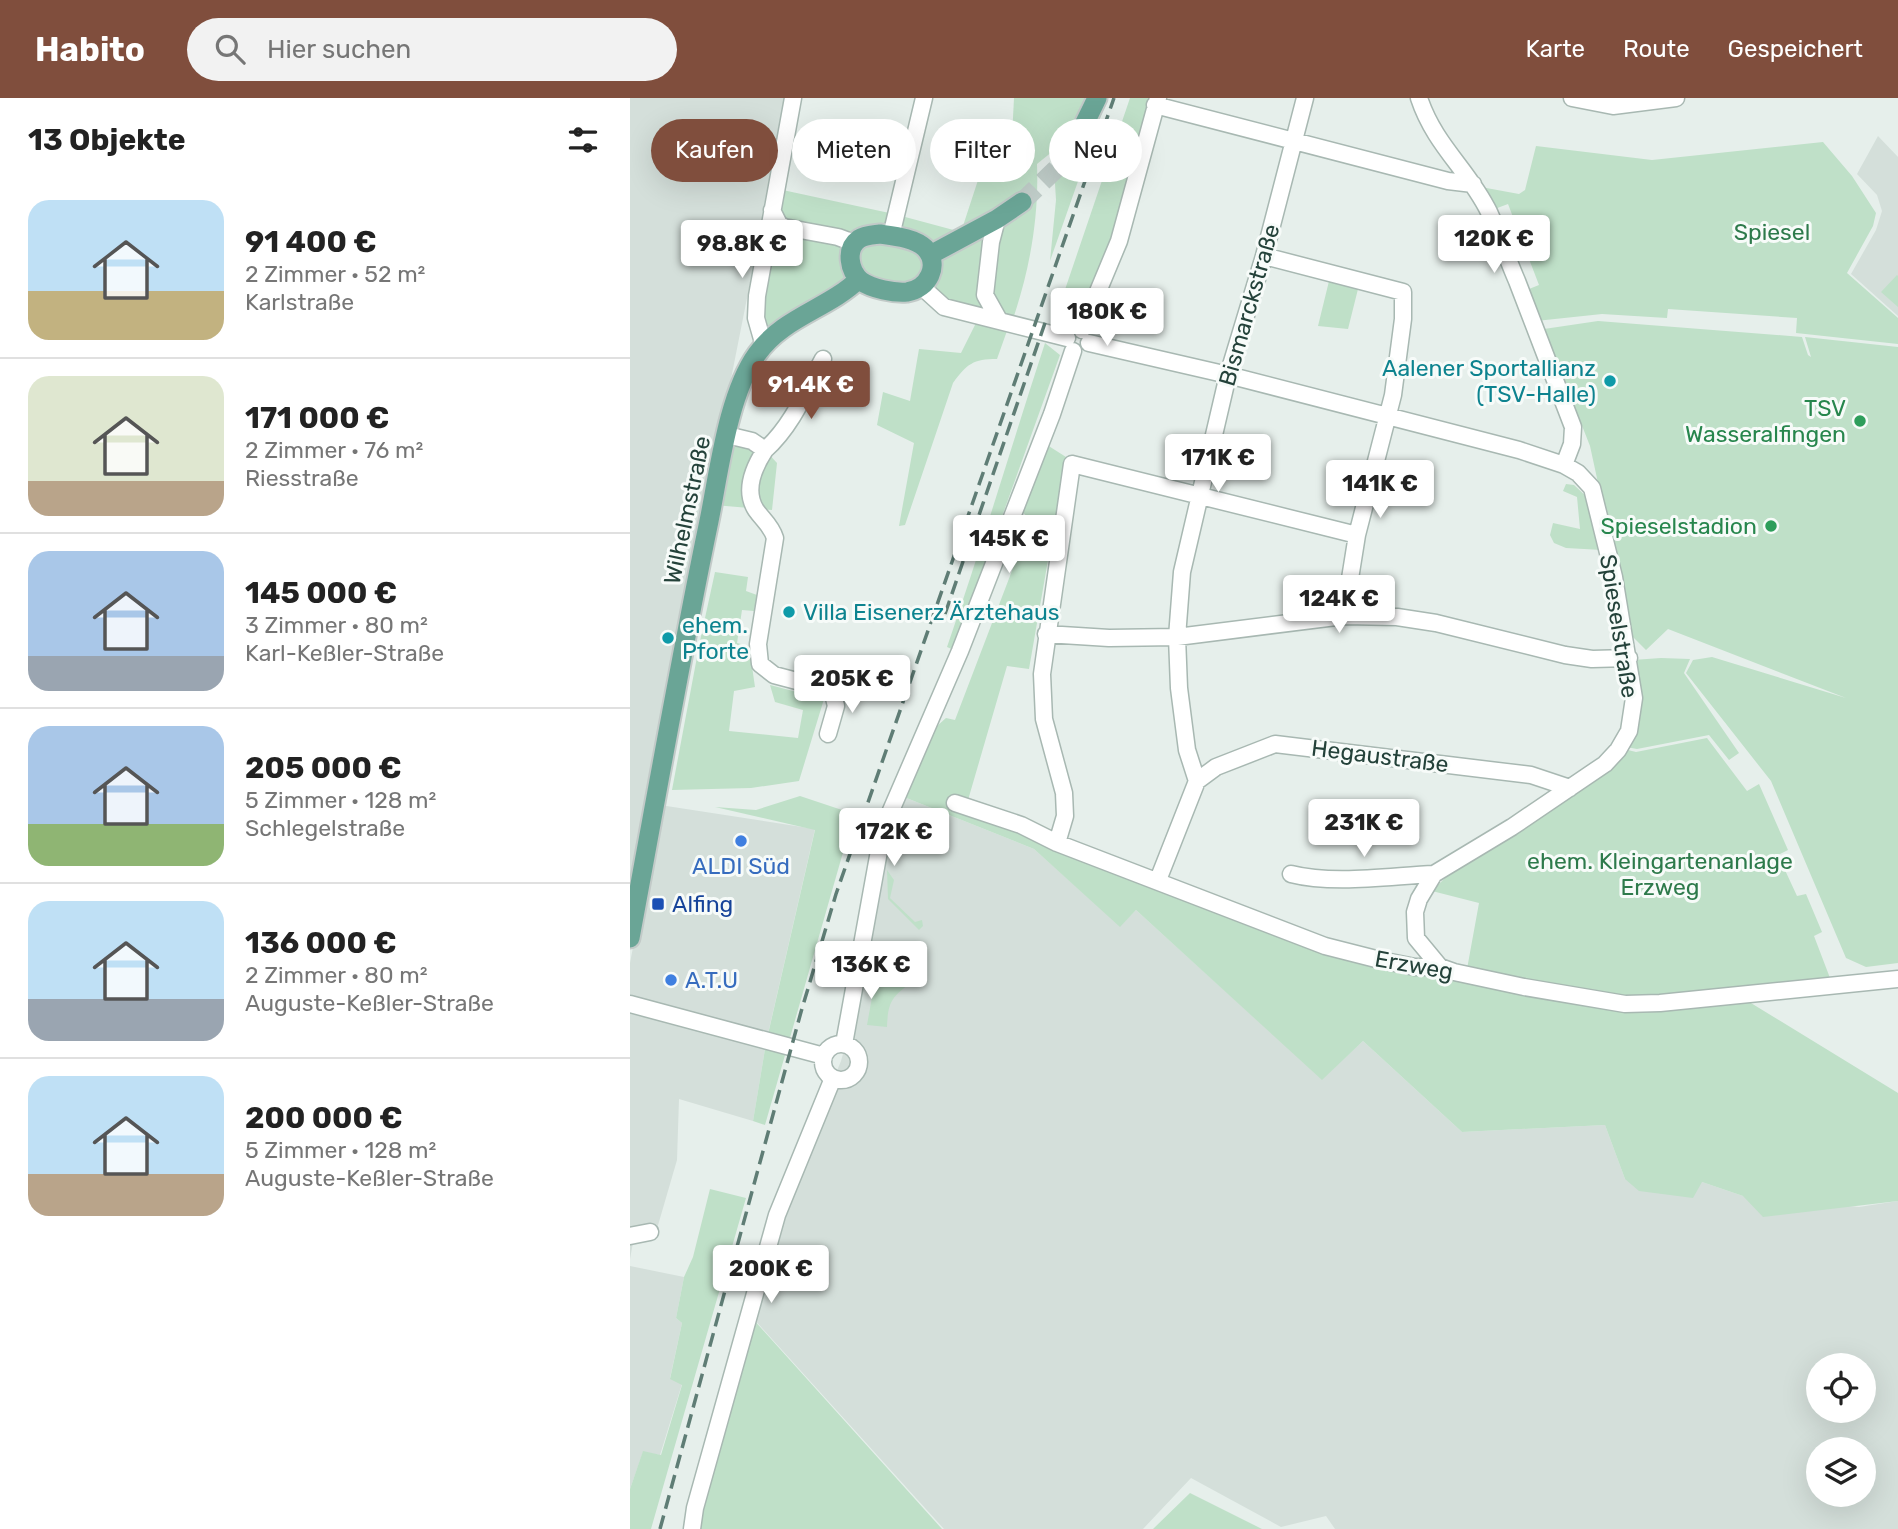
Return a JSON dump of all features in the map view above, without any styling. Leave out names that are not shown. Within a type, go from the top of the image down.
[{"type":"main road","points":[[1087,119],[1097,98]]},
{"type":"main road","points":[[930,255],[997,219],[1021,202]]},
{"type":"main road","points":[[891,236],[912,240],[924,247],[930,255],[932,272],[922,287],[904,292],[875,287],[859,279],[852,269],[850,259],[854,243],[861,237],[891,236]]},
{"type":"main road","name":"Wilhelmstraße","points":[[630,939],[692,604],[727,435],[741,387],[756,355],[785,325],[847,290],[859,279]]},
{"type":"street","points":[[764,346],[758,330],[756,307],[793,98]]},
{"type":"street","points":[[891,236],[919,129],[924,98]]},
{"type":"street","name":"Bismarckstraße","points":[[1197,781],[1187,750],[1179,688],[1177,637],[1182,572],[1228,375],[1264,256],[1305,98]]},
{"type":"street","points":[[1419,98],[1426,119],[1441,144],[1473,184],[1490,214],[1573,427],[1572,444],[1564,465]]},
{"type":"street","points":[[1572,98],[1614,102],[1676,98]]},
{"type":"street","points":[[844,1044],[883,829],[902,779],[922,743],[960,651],[1052,414],[1072,331],[1086,337],[1119,241],[1157,102],[1448,181],[1473,184]]},
{"type":"street","points":[[772,210],[779,224],[784,227],[838,237],[854,243]]},
{"type":"street","points":[[997,219],[991,242],[985,295],[999,320]]},
{"type":"street","points":[[1264,256],[1403,292],[1403,319],[1389,417],[1357,536],[1344,616]]},
{"type":"street","points":[[922,287],[944,307],[999,320],[1070,345]]},
{"type":"street","name":"Spieselstraße","points":[[1086,337],[1547,458],[1578,473],[1592,488],[1614,578],[1629,658],[1634,698],[1629,731],[1618,750],[1605,764],[1434,874],[1419,899],[1415,912],[1416,938],[1428,956],[1440,967]]},
{"type":"street","points":[[823,359],[798,408],[778,438],[765,450],[754,467],[751,478],[752,499],[775,538],[758,654],[760,664],[774,675],[827,689],[834,694],[836,706],[828,734]]},
{"type":"street","points":[[727,435],[752,441],[765,450]]},
{"type":"street","points":[[1057,842],[1065,816],[1064,793],[1044,719],[1042,674],[1072,464],[1357,536]]},
{"type":"street","points":[[1046,634],[1109,638],[1177,637],[1344,616],[1410,619],[1565,655],[1592,659],[1629,658]]},
{"type":"street","name":"Hegaustraße","points":[[1197,781],[1216,767],[1275,744],[1531,775],[1570,788]]},
{"type":"street","points":[[1158,880],[1197,781]]},
{"type":"street","name":"Erzweg","points":[[955,803],[1021,825],[1057,842],[1325,946],[1415,967],[1440,967],[1512,984],[1625,1004],[1660,1003],[1898,979]]},
{"type":"street","points":[[1291,874],[1346,878],[1434,874]]},
{"type":"street","points":[[630,1004],[824,1056]]},
{"type":"street","points":[[844,1044],[855,1051],[858,1057],[858,1068],[846,1079],[833,1077],[824,1067],[824,1056],[831,1047],[844,1044]]},
{"type":"street","points":[[692,1529],[695,1508],[777,1215],[833,1077]]},
{"type":"street","points":[[630,1236],[650,1232]]},
{"type":"shaded area","points":[[630,98],[784,98],[778,131],[778,119],[651,119],[651,182],[769,182],[630,889]]},
{"type":"shaded area","points":[[1878,136],[1898,157],[1898,316],[1851,274],[1876,230],[1882,211],[1877,195],[1857,174]]},
{"type":"shaded area","points":[[899,795],[1034,849],[1120,926],[1136,910],[1322,1079],[1363,1041],[1462,1132],[1605,1125],[1625,1179],[1702,1182],[1743,1196],[1859,1207],[1898,1201],[1898,1529],[1335,1529],[1326,1516],[1281,1527],[1191,1478],[1143,1529],[944,1529],[752,1317],[779,1214],[841,1061],[852,1022],[884,830]]},
{"type":"shaded area","points":[[660,805],[815,829],[767,1038],[630,1000],[630,963]]},
{"type":"shaded area","points":[[630,1006],[766,1043],[753,1121],[679,1099],[677,1160],[654,1239],[634,1237],[630,1259]]},
{"type":"shaded area","points":[[630,1266],[684,1277],[676,1318],[682,1323],[670,1378],[682,1384],[660,1455],[643,1452],[630,1489]]},
{"type":"green space","points":[[1014,98],[1087,98],[1077,119],[1049,119],[1049,154],[1037,164],[1032,243],[1013,319],[863,280],[765,341],[759,306],[778,189],[894,214],[961,232],[977,182],[1035,182],[1035,119],[1013,119]]},
{"type":"green space","points":[[1130,98],[1156,98],[1142,149],[1142,119],[1123,119]]},
{"type":"green space","name":"Spiesel","points":[[1823,142],[1852,176],[1876,213],[1873,226],[1847,273],[1898,318],[1898,344],[1796,333],[1797,318],[1668,309],[1667,318],[1602,314],[1536,321],[1524,291],[1539,285],[1508,204],[1492,210],[1481,187],[1519,194],[1525,190],[1536,146],[1652,160]]},
{"type":"green space","points":[[1055,182],[1078,182],[1050,261],[1056,200]]},
{"type":"green space","points":[[1102,182],[1133,182],[1117,240],[1078,317],[1066,328],[1053,325]]},
{"type":"green space","points":[[1898,276],[1898,307],[1881,292]]},
{"type":"green space","points":[[1330,277],[1359,285],[1348,329],[1318,326]]},
{"type":"green space","points":[[977,321],[1008,328],[997,359],[971,364],[953,383],[905,525],[899,526],[914,443],[877,425],[883,392],[910,401],[919,349],[961,353]]},
{"type":"green space","points":[[1598,321],[1802,337],[1811,357],[1805,337],[1898,347],[1898,963],[1866,967],[1846,958],[1771,781],[1686,673],[1693,660],[1712,657],[1846,698],[1668,629],[1646,650],[1631,635],[1590,446],[1544,329]]},
{"type":"green space","points":[[1045,343],[1060,355],[954,650],[947,647]]},
{"type":"green space","points":[[728,437],[765,450],[777,463],[772,510],[714,505]]},
{"type":"green space","points":[[1044,443],[1066,457],[1029,669],[1007,666],[966,807],[1381,965],[1589,1004],[1746,1000],[1898,1093],[1898,1201],[1763,1217],[1743,1196],[1702,1182],[1693,1198],[1639,1191],[1625,1179],[1605,1125],[1462,1132],[1363,1041],[1322,1080],[1136,910],[1120,927],[1034,849],[899,795],[936,727],[946,718],[955,720],[1031,521],[1018,507]]},
{"type":"green space","points":[[1566,484],[1574,485],[1588,498],[1602,550],[1566,548],[1554,543],[1550,535],[1553,523],[1580,529],[1577,497],[1563,491]]},
{"type":"green space","points":[[715,572],[748,577],[746,591],[757,595],[754,611],[742,610],[737,643],[749,646],[755,687],[734,691],[729,731],[798,738],[803,710],[775,702],[770,685],[824,699],[799,781],[751,788],[672,790]]},
{"type":"green space","points":[[1690,659],[1684,673],[1739,753],[1729,760],[1709,735],[1637,749],[1626,747],[1633,660]]},
{"type":"green space","name":"ehem. Kleingartenanlage Erzweg","points":[[1707,738],[1747,791],[1759,784],[1788,850],[1778,855],[1797,896],[1806,894],[1822,932],[1814,936],[1830,978],[1627,999],[1467,969],[1479,903],[1432,891],[1462,861],[1624,749],[1636,752]]},
{"type":"green space","points":[[800,796],[854,814],[765,1125],[753,1121],[766,1043],[815,830],[715,807],[756,810]]},
{"type":"green space","points":[[887,870],[894,880],[890,898],[915,922],[922,920],[923,926],[919,930],[888,899]]},
{"type":"green space","points":[[906,965],[911,983],[892,1001],[887,1027],[867,1025],[876,975]]},
{"type":"green space","points":[[710,1189],[746,1198],[651,1529],[630,1529],[630,1489],[643,1451],[661,1455],[682,1385],[670,1379],[682,1323],[676,1318],[684,1277],[693,1257]]},
{"type":"green space","points":[[752,1318],[942,1529],[698,1529]]},
{"type":"green space","points":[[1190,1493],[1262,1529],[1153,1529]]},
{"type":"tunnel","points":[[1022,202],[1049,176]]},
{"type":"railway","points":[[660,1529],[801,1012],[836,894],[1114,98]]},
{"type":"railway","points":[[945,614],[1046,320]]},
{"type":"place","name":"Aalener Sportallianz (TSV-Halle)","points":[[1610,381]]},
{"type":"place","name":"TSV Wasseralfingen","points":[[1860,421]]},
{"type":"place","name":"Spieselstadion","points":[[1771,526]]},
{"type":"place","name":"Villa Eisenerz Ärztehaus","points":[[789,612]]},
{"type":"place","name":"ehem. Pforte","points":[[668,638]]},
{"type":"place","name":"ALDI Süd","points":[[741,841]]},
{"type":"place","name":"Alfing","points":[[658,904]]},
{"type":"place","name":"A.T.U","points":[[671,980]]}]
